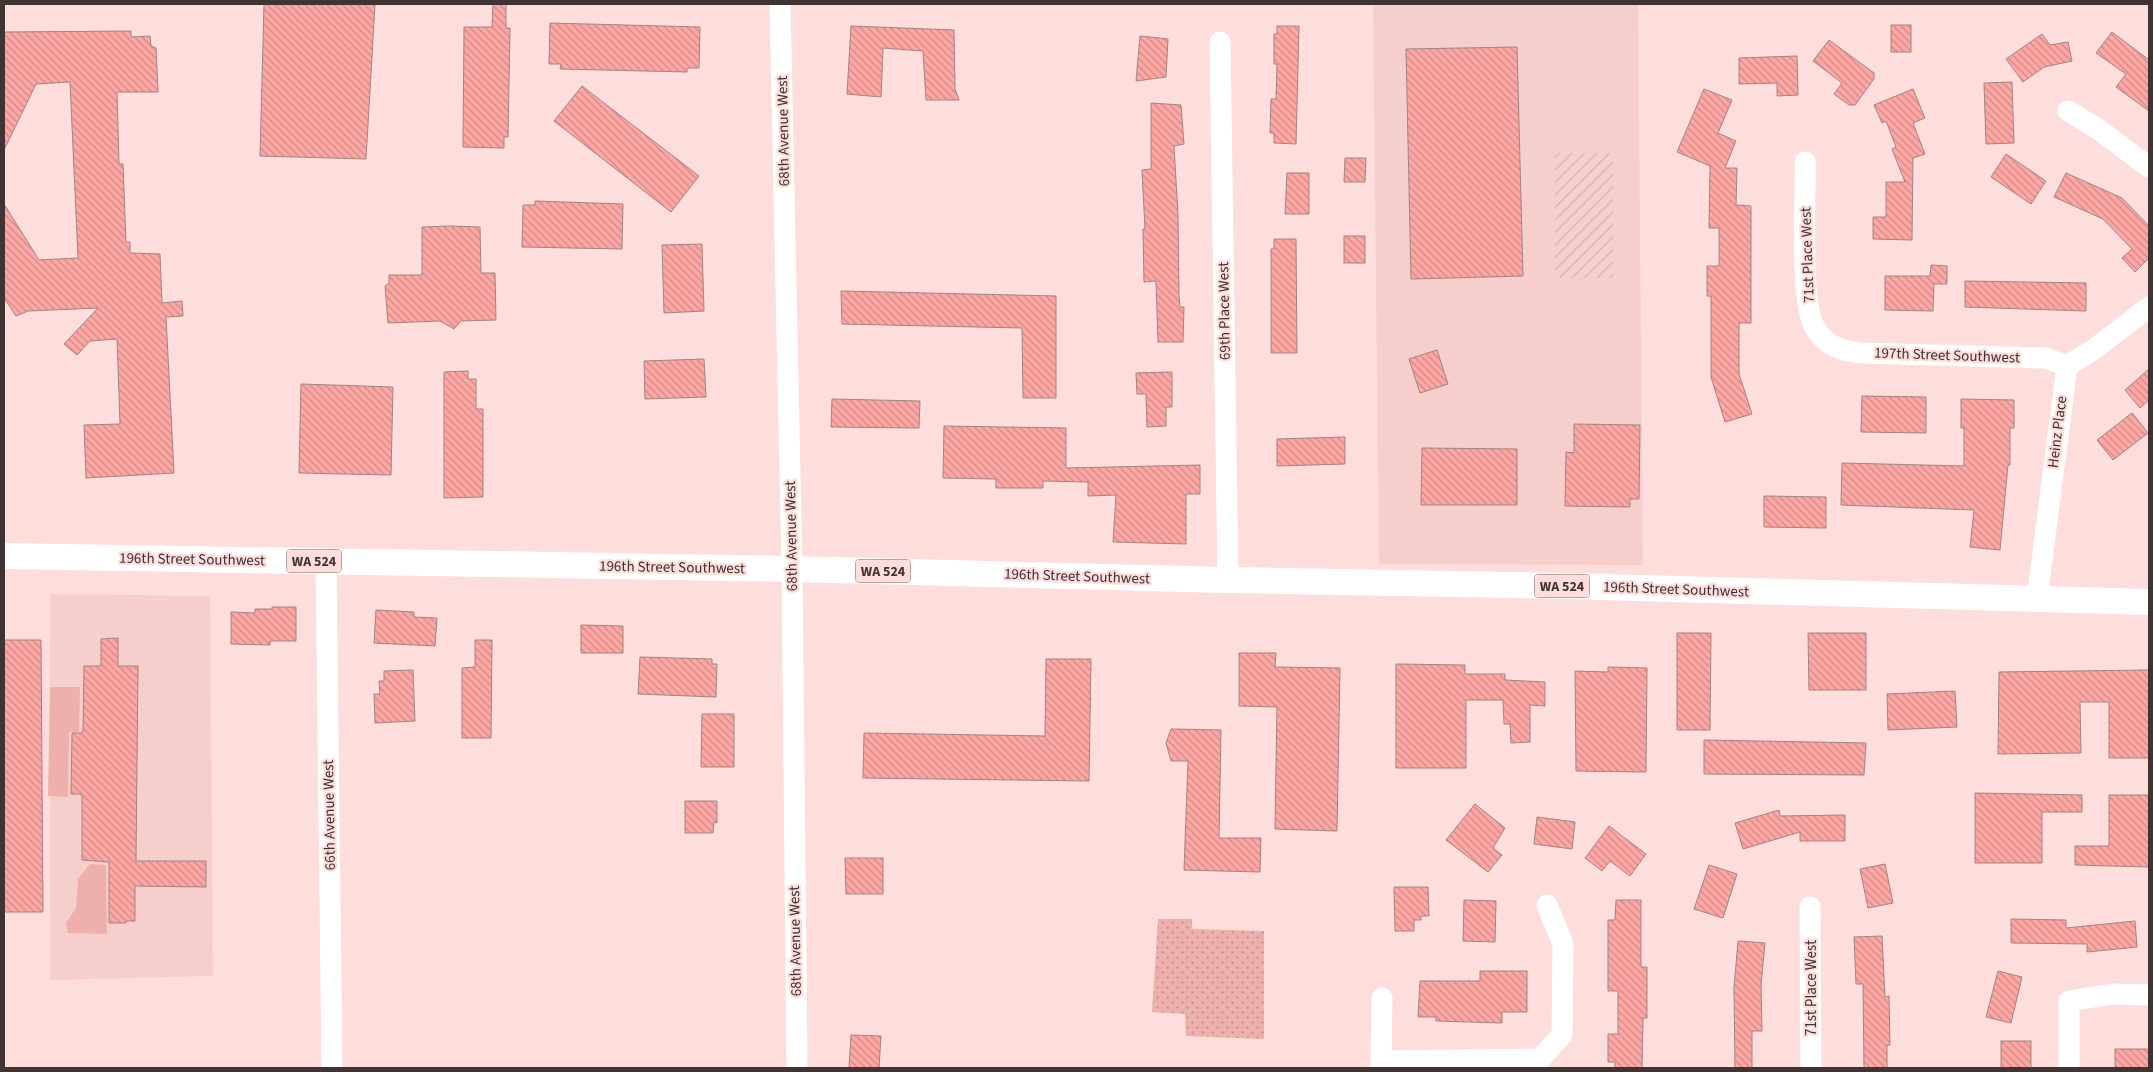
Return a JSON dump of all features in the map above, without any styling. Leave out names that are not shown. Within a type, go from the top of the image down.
[{"type":"main road","name":"196th Street Southwest","points":[[4,556],[792,569],[1566,586],[2149,602]]},
{"type":"street","name":"68th Avenue West","points":[[780,4],[792,569],[797,1068]]},
{"type":"street","name":"69th Place West","points":[[1220,42],[1228,580]]},
{"type":"street","points":[[2068,111],[2105,134],[2149,167]]},
{"type":"street","name":"71st Place West","points":[[1805,162],[1809,312],[1813,324],[1827,342]]},
{"type":"street","points":[[2067,366],[2093,350],[2149,307]]},
{"type":"street","name":"197th Street Southwest","points":[[1827,342],[1838,348],[1861,353],[2046,358],[2067,366]]},
{"type":"street","name":"Heinz Place","points":[[2037,599],[2067,366]]},
{"type":"street","name":"66th Avenue West","points":[[326,562],[332,1068]]},
{"type":"street","points":[[1382,998],[1381,1064],[1540,1059],[1562,1035],[1563,944],[1547,905]]},
{"type":"street","name":"71st Place West","points":[[1810,908],[1811,1068]]},
{"type":"street","points":[[2069,1068],[2069,1001],[2113,994],[2149,995]]},
{"type":"shaded area","points":[[1373,4],[1638,4],[1643,565],[1379,564]]},
{"type":"shaded area","points":[[1555,153],[1613,153],[1613,278],[1555,278]]},
{"type":"shaded area","points":[[50,594],[210,596],[213,976],[50,980]]},
{"type":"shaded area","points":[[50,687],[80,687],[79,732],[69,732],[68,797],[48,796]]},
{"type":"shaded area","points":[[90,864],[106,865],[107,934],[68,933],[66,923],[76,908],[78,879]]},
{"type":"shaded area","points":[[1158,919],[1192,919],[1192,929],[1264,931],[1264,1039],[1186,1036],[1185,1014],[1152,1012]]},
{"type":"building","points":[[264,4],[375,4],[366,159],[260,156]]},
{"type":"building","points":[[493,4],[506,4],[506,28],[510,28],[508,137],[504,137],[504,148],[463,147],[464,27],[492,27]]},
{"type":"building","points":[[550,23],[700,27],[699,68],[687,68],[687,72],[560,69],[561,64],[549,64]]},
{"type":"building","points":[[1891,25],[1911,25],[1911,52],[1891,52]]},
{"type":"building","points":[[851,26],[954,30],[955,89],[959,100],[926,100],[923,51],[883,48],[881,97],[847,94]]},
{"type":"building","points":[[1277,26],[1299,26],[1296,144],[1274,143],[1274,133],[1270,133],[1271,99],[1276,99],[1277,64],[1274,64],[1274,34],[1277,34]]},
{"type":"building","points":[[131,31],[131,37],[150,36],[151,46],[156,48],[158,92],[117,92],[119,164],[123,164],[126,242],[130,242],[130,253],[160,254],[162,303],[182,301],[183,316],[166,317],[174,473],[86,478],[84,425],[120,424],[117,339],[90,341],[77,355],[64,344],[98,308],[28,311],[16,316],[4,298],[4,204],[39,260],[78,258],[70,82],[36,84],[4,150],[4,32]]},
{"type":"building","points":[[2112,32],[2149,60],[2149,111],[2116,87],[2126,74],[2096,53]]},
{"type":"building","points":[[2042,34],[2050,45],[2068,42],[2072,61],[2044,67],[2023,82],[2006,59]]},
{"type":"building","points":[[1140,36],[1168,39],[1166,77],[1136,81]]},
{"type":"building","points":[[1829,40],[1874,73],[1874,79],[1855,105],[1849,105],[1834,94],[1842,83],[1813,61]]},
{"type":"building","points":[[1517,47],[1523,276],[1411,279],[1406,49]]},
{"type":"building","points":[[1797,56],[1798,95],[1777,96],[1777,83],[1739,84],[1739,58]]},
{"type":"building","points":[[2012,82],[2014,143],[1986,144],[1984,83]]},
{"type":"building","points":[[582,86],[699,176],[671,212],[554,121]]},
{"type":"building","points":[[1704,89],[1732,100],[1718,133],[1736,141],[1725,168],[1737,168],[1736,205],[1751,206],[1751,323],[1739,323],[1739,374],[1752,414],[1725,422],[1711,377],[1711,296],[1707,296],[1707,266],[1719,266],[1719,228],[1709,228],[1710,166],[1677,152]]},
{"type":"building","points":[[1913,89],[1925,118],[1913,123],[1925,154],[1913,158],[1912,240],[1873,239],[1873,217],[1886,217],[1886,182],[1905,182],[1892,149],[1896,147],[1886,121],[1882,123],[1874,105]]},
{"type":"building","points":[[1151,103],[1181,105],[1184,144],[1174,146],[1178,215],[1179,297],[1180,307],[1184,307],[1183,342],[1158,342],[1156,281],[1144,282],[1143,229],[1145,229],[1142,170],[1151,169]]},
{"type":"building","points":[[2006,154],[2046,181],[2031,204],[1991,177]]},
{"type":"building","points":[[1345,158],[1366,158],[1365,182],[1344,182]]},
{"type":"building","points":[[1287,173],[1309,173],[1309,214],[1285,214]]},
{"type":"building","points":[[2066,173],[2122,198],[2149,226],[2149,258],[2135,272],[2122,258],[2132,249],[2103,219],[2054,197]]},
{"type":"building","points":[[535,201],[623,204],[622,249],[522,247],[523,205],[535,205]]},
{"type":"building","points":[[422,227],[480,227],[481,273],[495,273],[496,320],[461,321],[454,329],[440,321],[388,323],[385,286],[389,283],[389,275],[422,275]]},
{"type":"building","points":[[1344,236],[1365,236],[1365,263],[1344,263]]},
{"type":"building","points":[[1274,239],[1296,239],[1297,353],[1271,353],[1271,249],[1274,249]]},
{"type":"building","points":[[702,244],[704,311],[664,313],[662,245]]},
{"type":"building","points":[[1931,265],[1947,266],[1947,284],[1934,284],[1933,311],[1885,310],[1885,276],[1930,276]]},
{"type":"building","points":[[1965,281],[2086,283],[2086,311],[1965,307]]},
{"type":"building","points":[[841,291],[1056,296],[1056,398],[1023,398],[1022,328],[842,324]]},
{"type":"building","points":[[1437,350],[1448,384],[1420,393],[1409,359]]},
{"type":"building","points":[[704,359],[706,397],[645,399],[644,361]]},
{"type":"building","points":[[2149,369],[2149,400],[2140,408],[2125,390]]},
{"type":"building","points":[[468,371],[468,379],[476,379],[476,409],[483,409],[483,497],[444,498],[444,372]]},
{"type":"building","points":[[1172,372],[1172,407],[1166,407],[1166,426],[1147,427],[1146,394],[1137,394],[1136,373]]},
{"type":"building","points":[[301,384],[393,387],[391,475],[299,473]]},
{"type":"building","points":[[1862,396],[1926,397],[1926,433],[1861,432]]},
{"type":"building","points":[[832,399],[920,401],[919,428],[831,427]]},
{"type":"building","points":[[1961,399],[2014,400],[2014,428],[2010,428],[2010,465],[2008,465],[2000,550],[1970,547],[1974,510],[1841,505],[1842,463],[1964,466],[1964,428],[1961,428]]},
{"type":"building","points":[[2132,413],[2148,433],[2113,460],[2097,440]]},
{"type":"building","points":[[1574,424],[1640,425],[1639,499],[1630,499],[1630,507],[1565,506],[1566,452],[1574,453]]},
{"type":"building","points":[[944,426],[1066,428],[1066,468],[1200,465],[1200,494],[1186,494],[1186,544],[1113,542],[1116,495],[1088,496],[1088,482],[1043,481],[1043,488],[996,488],[996,479],[943,478]]},
{"type":"building","points":[[1345,437],[1345,464],[1277,466],[1277,439]]},
{"type":"building","points":[[1422,448],[1517,449],[1517,505],[1421,505]]},
{"type":"building","points":[[1764,496],[1826,497],[1826,528],[1764,527]]},
{"type":"building","points":[[272,607],[296,607],[296,641],[270,641],[270,645],[231,644],[231,612],[255,613],[255,609],[272,609]]},
{"type":"building","points":[[376,610],[414,612],[414,617],[437,618],[435,646],[374,643]]},
{"type":"building","points":[[581,625],[623,626],[623,653],[581,653]]},
{"type":"building","points":[[1677,633],[1711,633],[1710,730],[1677,730]]},
{"type":"building","points":[[1808,633],[1866,633],[1866,690],[1809,690]]},
{"type":"building","points":[[118,638],[118,666],[138,666],[136,861],[206,861],[206,887],[135,886],[135,921],[109,923],[109,862],[82,860],[82,796],[80,794],[71,794],[72,733],[81,733],[83,731],[84,666],[101,666],[101,639]]},
{"type":"building","points":[[4,640],[41,640],[43,912],[4,912]]},
{"type":"building","points":[[475,640],[492,640],[491,738],[462,738],[462,668],[475,667]]},
{"type":"building","points":[[1239,653],[1276,653],[1275,667],[1340,668],[1337,831],[1275,829],[1277,707],[1239,706]]},
{"type":"building","points":[[640,657],[712,659],[712,664],[717,664],[716,697],[638,694]]},
{"type":"building","points":[[1046,659],[1091,659],[1089,781],[863,778],[864,733],[1045,736]]},
{"type":"building","points":[[1396,664],[1465,665],[1465,674],[1505,674],[1505,680],[1545,682],[1545,706],[1530,705],[1530,742],[1511,743],[1510,724],[1504,724],[1503,700],[1466,700],[1466,768],[1396,768]]},
{"type":"building","points":[[1608,667],[1647,668],[1646,772],[1576,771],[1575,671],[1608,672]]},
{"type":"building","points":[[413,670],[415,721],[375,723],[374,694],[380,694],[379,681],[384,681],[384,671]]},
{"type":"building","points":[[2149,670],[2149,758],[2109,758],[2109,702],[2080,702],[2081,753],[1998,754],[1999,672]]},
{"type":"building","points":[[1955,691],[1957,727],[1888,730],[1887,694]]},
{"type":"building","points":[[702,714],[734,714],[734,767],[701,767]]},
{"type":"building","points":[[1171,729],[1221,730],[1219,838],[1261,838],[1260,872],[1184,870],[1188,761],[1171,761],[1166,743]]},
{"type":"building","points":[[1704,740],[1866,743],[1864,775],[1704,774]]},
{"type":"building","points":[[1975,793],[2082,795],[2082,812],[2042,812],[2042,863],[1975,863]]},
{"type":"building","points":[[2109,795],[2149,795],[2149,867],[2075,865],[2075,846],[2109,846]]},
{"type":"building","points":[[685,801],[717,801],[717,823],[714,822],[713,833],[685,833]]},
{"type":"building","points":[[1475,804],[1505,828],[1493,848],[1502,855],[1488,872],[1446,840]]},
{"type":"building","points":[[1779,810],[1780,816],[1845,815],[1845,841],[1800,841],[1800,832],[1743,849],[1735,823]]},
{"type":"building","points":[[1537,817],[1575,822],[1572,849],[1534,844]]},
{"type":"building","points":[[1609,826],[1646,854],[1630,876],[1610,861],[1602,871],[1585,858]]},
{"type":"building","points":[[845,858],[883,858],[883,894],[846,894]]},
{"type":"building","points":[[1885,864],[1893,903],[1868,908],[1860,869]]},
{"type":"building","points":[[1709,865],[1737,874],[1723,918],[1694,909]]},
{"type":"building","points":[[1394,887],[1428,887],[1429,916],[1421,916],[1421,920],[1414,920],[1414,931],[1395,931]]},
{"type":"building","points":[[1464,900],[1496,901],[1495,942],[1463,941]]},
{"type":"building","points":[[1616,900],[1641,900],[1641,967],[1647,967],[1647,1018],[1643,1018],[1642,1068],[1615,1068],[1615,1062],[1608,1062],[1608,1034],[1618,1034],[1618,991],[1608,991],[1608,920],[1615,920]]},
{"type":"building","points":[[2011,919],[2066,920],[2066,928],[2135,921],[2137,947],[2087,952],[2087,944],[2011,943]]},
{"type":"building","points":[[1882,936],[1885,997],[1889,996],[1890,1045],[1887,1045],[1887,1068],[1864,1068],[1863,984],[1856,984],[1854,937]]},
{"type":"building","points":[[1738,941],[1765,943],[1761,985],[1762,1031],[1752,1031],[1752,1068],[1735,1068],[1734,988]]},
{"type":"building","points":[[1480,971],[1527,971],[1527,1012],[1502,1012],[1502,1023],[1436,1021],[1436,1017],[1418,1017],[1420,981],[1480,981]]},
{"type":"building","points":[[1998,971],[2022,977],[2011,1023],[1986,1017]]},
{"type":"building","points":[[851,1035],[881,1036],[879,1068],[849,1068]]},
{"type":"building","points":[[2001,1041],[2031,1041],[2031,1068],[2001,1068]]},
{"type":"building","points":[[2115,1049],[2149,1049],[2149,1068],[2115,1068]]}]
